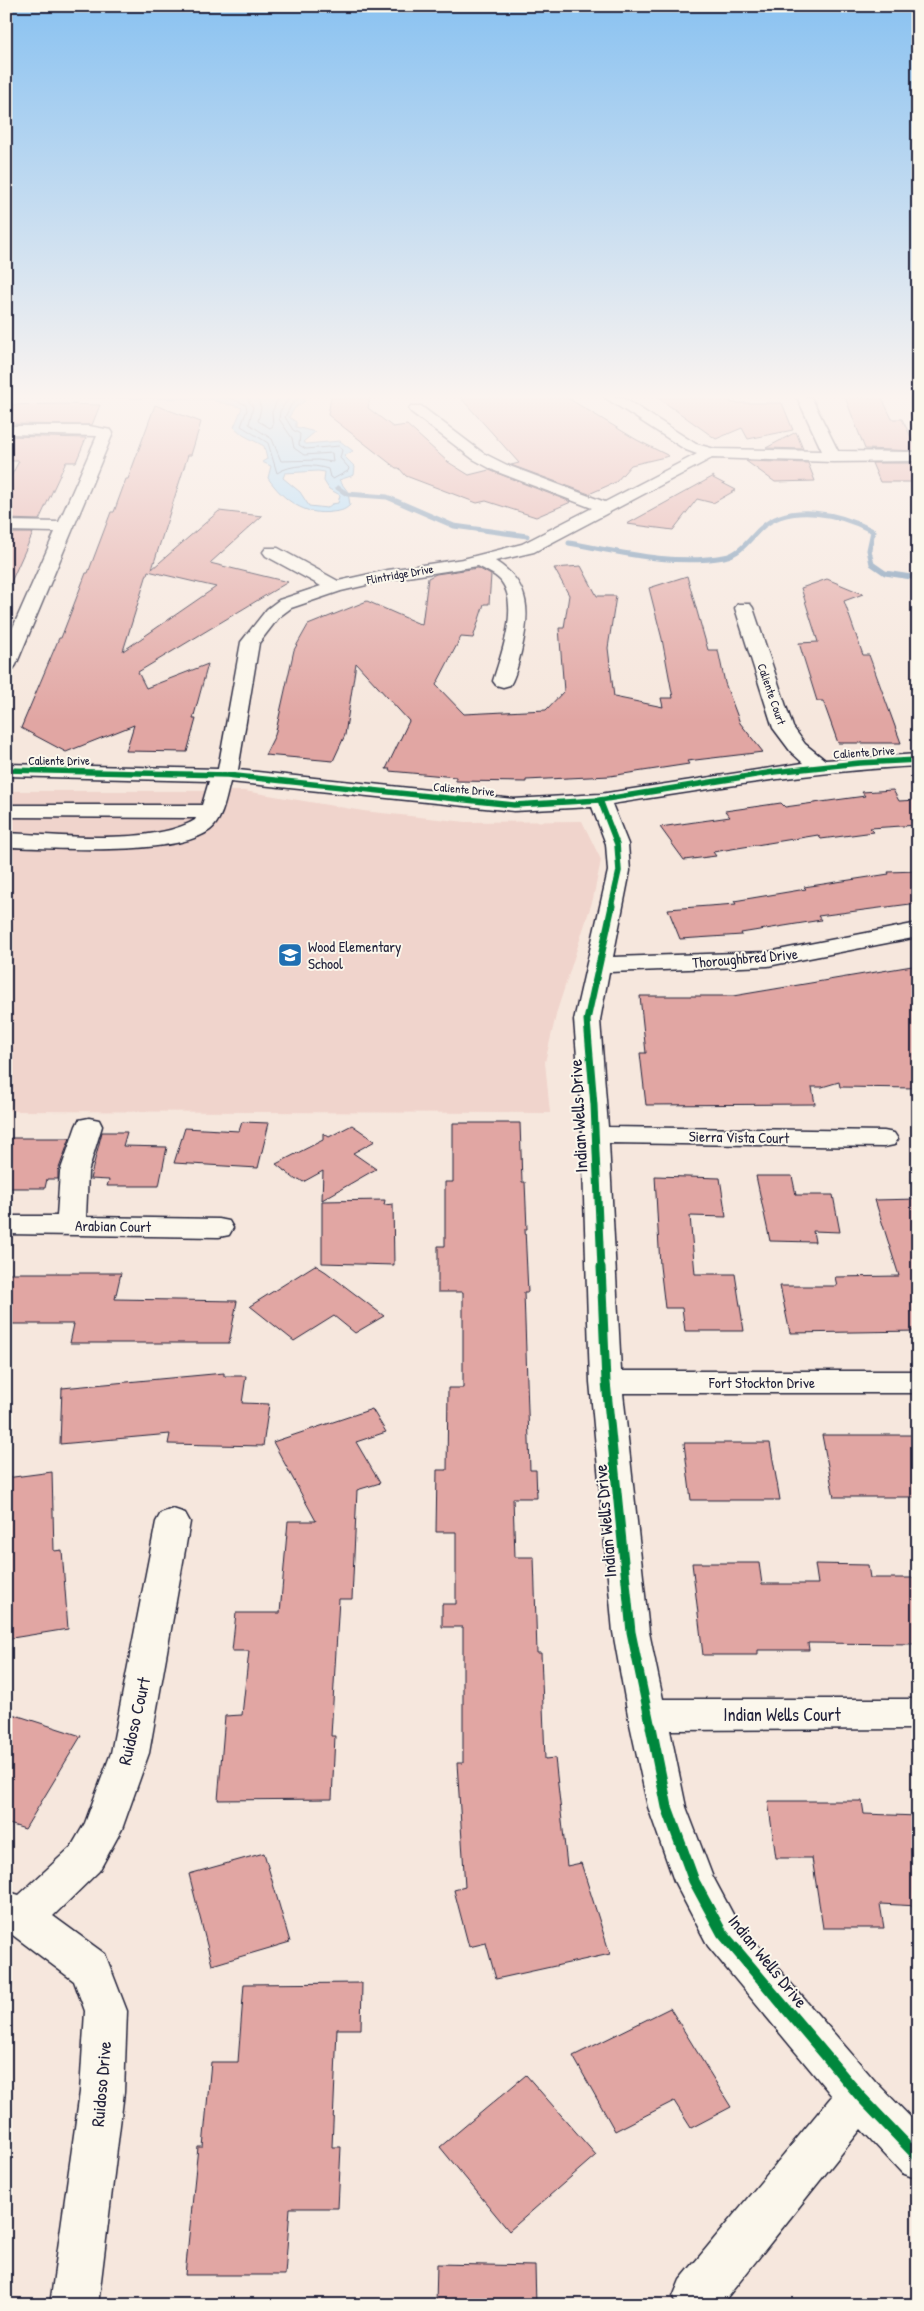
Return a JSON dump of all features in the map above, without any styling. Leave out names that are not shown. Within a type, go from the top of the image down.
[{"type":"street","points":[[6,665],[23,610],[67,527],[76,505]]},
{"type":"street","points":[[599,505],[607,508]]},
{"type":"street","name":"Flintridge Drive","points":[[209,812],[224,775],[250,642],[273,613],[285,604],[336,587],[388,575],[481,560],[528,548],[613,505]]},
{"type":"street","points":[[6,526],[67,527]]},
{"type":"street","points":[[272,552],[336,587]]},
{"type":"street","points":[[481,560],[508,578],[517,593],[516,636],[503,681]]},
{"type":"street","name":"Caliente Court","points":[[744,608],[783,728],[798,748],[820,767]]},
{"type":"street","name":"Caliente Drive","points":[[6,770],[224,775],[514,805],[600,800],[774,772],[918,760]]},
{"type":"street","name":"Indian Wells Drive","points":[[600,800],[616,844],[619,871],[587,1020],[594,1105],[606,1382],[631,1632],[667,1808],[694,1881],[722,1933],[860,2096],[918,2157]]},
{"type":"street","points":[[6,811],[209,812],[202,826],[189,833],[151,841],[6,840]]},
{"type":"street","name":"Thoroughbred Drive","points":[[600,964],[768,959],[918,930]]},
{"type":"street","points":[[72,1226],[74,1172],[89,1126]]},
{"type":"street","name":"Sierra Vista Court","points":[[594,1135],[884,1139]]},
{"type":"street","name":"Arabian Court","points":[[6,1225],[219,1228]]},
{"type":"street","name":"Fort Stockton Drive","points":[[606,1382],[918,1382]]},
{"type":"street","name":"Ruidoso Court","points":[[15,1914],[85,1860],[102,1829],[130,1754],[173,1522]]},
{"type":"street","name":"Indian Wells Court","points":[[647,1715],[918,1714]]},
{"type":"street","name":"Ruidoso Drive","points":[[15,1914],[90,1968],[106,2012],[102,2092],[74,2305]]},
{"type":"street","points":[[697,2297],[860,2096]]},
{"type":"shaded area","name":"Wood Elementary School","points":[[6,791],[245,791],[363,811],[466,822],[582,821],[601,860],[593,899],[557,1011],[545,1062],[550,1113],[6,1111]]},
{"type":"water","points":[[296,505],[327,508],[331,505],[350,505],[342,510],[322,513]]},
{"type":"building","points":[[6,505],[46,505],[39,520],[6,519]]},
{"type":"building","points":[[117,505],[172,505],[152,569],[219,511],[262,516],[210,563],[288,582],[138,672],[146,688],[208,664],[193,719],[196,719],[187,752],[126,751],[134,725],[66,752],[21,728],[59,638],[61,638],[111,512],[114,512]],"holes":[[[148,571],[216,587],[123,651]]]},
{"type":"building","points":[[498,505],[564,505],[536,517]]},
{"type":"building","points":[[662,505],[692,505],[673,530],[627,524]]},
{"type":"building","points":[[6,533],[33,533],[6,593]]},
{"type":"building","points":[[581,566],[597,596],[616,596],[608,648],[614,697],[663,707],[661,698],[673,698],[662,639],[649,588],[687,576],[708,650],[718,650],[725,683],[740,723],[763,752],[687,761],[689,764],[610,776],[526,780],[526,782],[456,781],[456,777],[389,771],[390,769],[386,769],[409,721],[356,663],[345,735],[333,761],[265,755],[275,735],[294,650],[308,625],[367,601],[422,625],[428,578],[436,574],[478,568],[491,575],[489,604],[484,604],[473,638],[461,637],[436,685],[464,714],[546,710],[564,691],[559,628],[564,628],[569,595],[554,568]]},
{"type":"building","points":[[827,579],[863,594],[844,601],[863,655],[869,655],[901,743],[838,743],[823,701],[817,701],[799,643],[818,642],[801,588]]},
{"type":"building","points":[[893,790],[899,801],[918,800],[918,825],[870,828],[874,832],[821,839],[818,835],[713,852],[716,856],[684,860],[660,827],[730,817],[725,811],[781,803],[785,807],[865,796],[862,792]]},
{"type":"building","points":[[918,871],[918,903],[818,916],[821,920],[741,933],[742,935],[680,939],[668,909],[736,904],[734,901],[806,889],[804,887],[889,874],[888,872]]},
{"type":"building","points":[[918,965],[918,1088],[840,1087],[839,1082],[822,1087],[812,1087],[815,1104],[646,1105],[640,1053],[646,1053],[640,996],[733,996]]},
{"type":"building","points":[[242,1122],[269,1123],[258,1168],[174,1163],[185,1128],[239,1131]]},
{"type":"building","points":[[453,1123],[520,1123],[522,1182],[525,1182],[527,1229],[525,1229],[528,1292],[524,1292],[530,1470],[536,1470],[537,1498],[513,1498],[515,1557],[534,1557],[537,1653],[541,1653],[545,1759],[555,1758],[567,1866],[581,1863],[610,1954],[496,1979],[486,1943],[469,1947],[454,1890],[465,1887],[457,1763],[463,1763],[463,1627],[442,1627],[442,1604],[456,1604],[456,1532],[436,1532],[437,1470],[447,1470],[448,1388],[463,1388],[463,1292],[438,1292],[438,1246],[445,1246],[445,1182],[453,1182]]},
{"type":"building","points":[[352,1125],[375,1141],[353,1153],[376,1169],[322,1200],[323,1171],[303,1182],[299,1179],[296,1180],[276,1164],[323,1140],[323,1133],[329,1137]]},
{"type":"building","points":[[102,1132],[127,1132],[123,1146],[167,1147],[159,1186],[107,1186],[109,1180],[90,1179]]},
{"type":"building","points":[[6,1138],[70,1138],[58,1171],[58,1179],[47,1179],[45,1188],[6,1188]]},
{"type":"building","points":[[655,1176],[720,1178],[726,1217],[690,1216],[695,1274],[735,1274],[744,1331],[685,1331],[682,1308],[665,1308],[660,1266]]},
{"type":"building","points":[[756,1176],[792,1176],[796,1195],[833,1195],[840,1232],[813,1231],[815,1242],[770,1241]]},
{"type":"building","points":[[918,1199],[918,1331],[790,1333],[780,1286],[837,1286],[835,1277],[899,1276],[875,1200]]},
{"type":"building","points":[[385,1200],[384,1205],[393,1204],[394,1265],[322,1263],[322,1201]]},
{"type":"building","points":[[315,1265],[384,1316],[355,1333],[334,1316],[294,1341],[250,1306]]},
{"type":"building","points":[[6,1273],[121,1273],[115,1299],[237,1301],[229,1343],[70,1343],[74,1324],[6,1324]]},
{"type":"building","points":[[224,1373],[224,1376],[246,1376],[242,1403],[269,1404],[263,1446],[168,1444],[170,1434],[60,1444],[62,1388]]},
{"type":"building","points":[[372,1409],[386,1432],[356,1442],[380,1483],[357,1490],[352,1599],[339,1599],[331,1736],[335,1736],[332,1799],[218,1800],[225,1716],[242,1715],[249,1651],[232,1651],[236,1613],[280,1613],[288,1521],[316,1521],[273,1442]]},
{"type":"building","points":[[822,1435],[913,1435],[918,1456],[918,1497],[834,1497]]},
{"type":"building","points":[[684,1443],[770,1443],[780,1500],[691,1500]]},
{"type":"building","points":[[52,1472],[54,1551],[62,1550],[68,1629],[6,1639],[6,1478]]},
{"type":"building","points":[[692,1563],[759,1563],[762,1584],[818,1584],[815,1564],[868,1565],[870,1578],[918,1578],[918,1644],[808,1643],[809,1650],[758,1650],[758,1655],[703,1655]]},
{"type":"building","points":[[6,1712],[81,1736],[25,1829],[6,1823]]},
{"type":"building","points":[[768,1801],[862,1801],[864,1814],[918,1816],[918,1906],[880,1904],[884,1928],[823,1928],[812,1858],[776,1858]]},
{"type":"building","points":[[264,1853],[290,1942],[212,1965],[189,1874]]},
{"type":"building","points":[[362,1983],[361,2029],[337,2029],[332,2147],[341,2147],[338,2208],[290,2208],[285,2275],[185,2275],[198,2147],[203,2147],[211,2062],[238,2062],[244,1984]]},
{"type":"building","points":[[670,2008],[731,2107],[691,2128],[674,2101],[615,2131],[573,2056]]},
{"type":"building","points":[[526,2075],[596,2155],[509,2231],[440,2147]]},
{"type":"building","points":[[437,2264],[535,2266],[536,2305],[436,2305]]},
{"type":"waterway","points":[[405,505],[454,526],[527,536]]},
{"type":"waterway","points":[[569,543],[666,559],[685,560],[724,557],[735,553],[771,521],[800,513],[815,513],[846,520],[873,531],[869,550],[872,564],[885,573],[918,578]]},
{"type":"cycle path","points":[[6,770],[227,775],[514,805],[600,800],[774,772],[859,763],[918,760]]},
{"type":"cycle path","points":[[600,800],[617,844],[619,871],[587,1020],[594,1105],[606,1382],[631,1632],[667,1807],[694,1881],[722,1933],[860,2096],[918,2157]]},
{"type":"place","name":"Wood Elementary School","points":[[290,955]]}]
